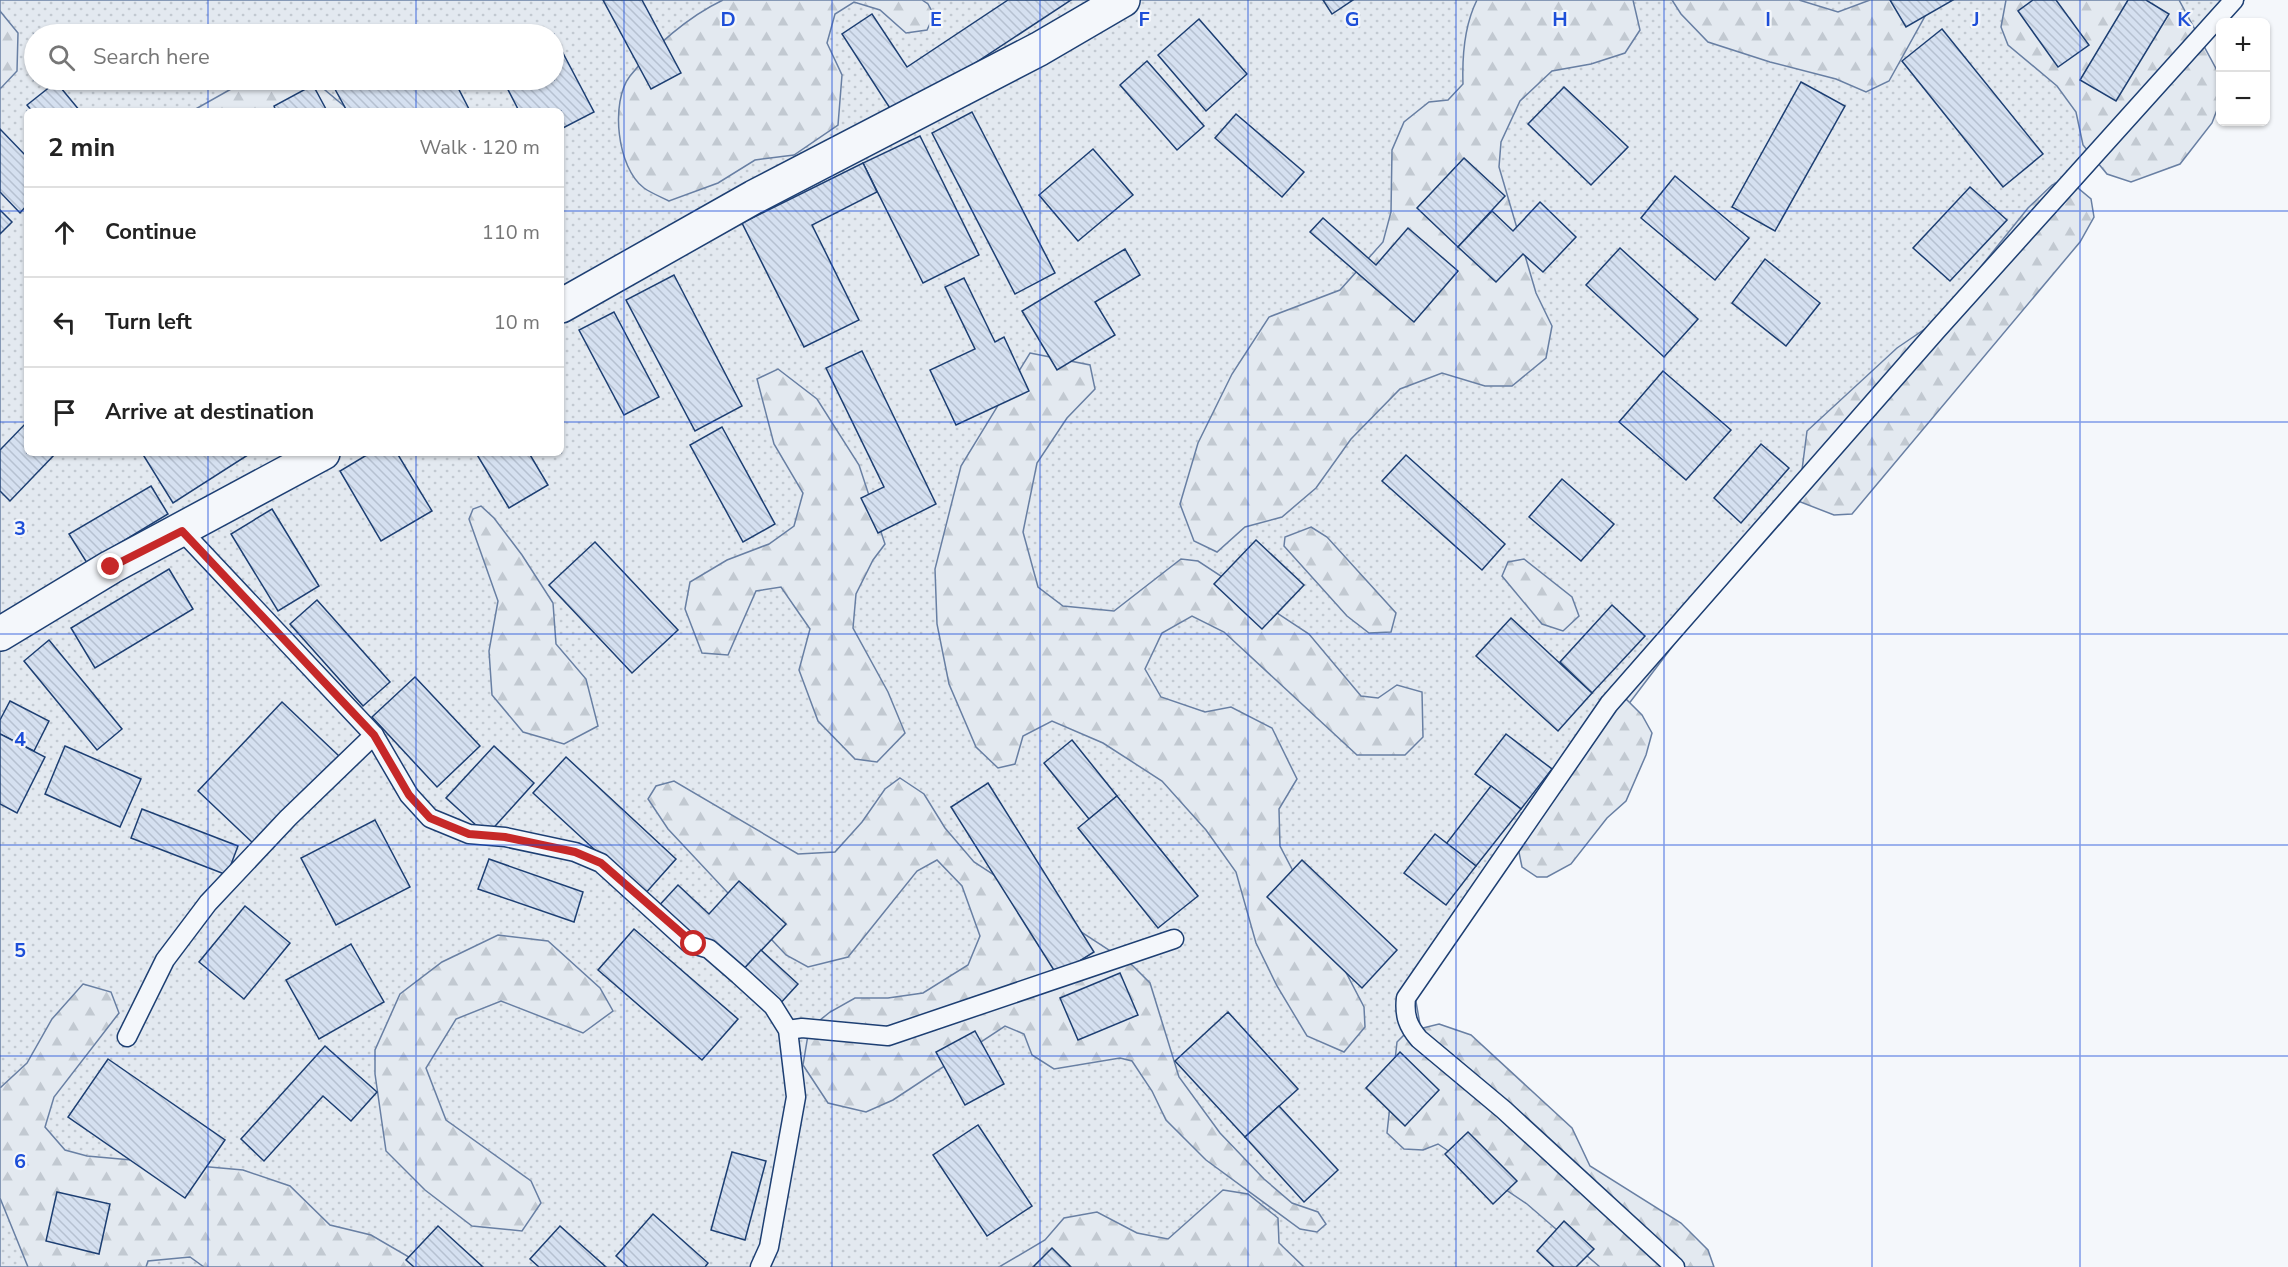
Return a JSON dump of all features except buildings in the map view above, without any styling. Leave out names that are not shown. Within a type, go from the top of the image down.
[{"type":"street","points":[[564,304],[754,197],[1039,49],[1123,0]]},
{"type":"street","points":[[0,634],[111,567],[182,531],[318,456]]},
{"type":"lane","points":[[1675,1267],[1504,1110],[1419,1039],[1410,1029],[1405,1014],[1406,998],[1439,947],[1609,704],[1936,331],[2234,0]]},
{"type":"lane","points":[[182,531],[374,735],[409,795],[430,818],[469,834],[505,837],[575,852],[601,863],[689,943],[709,949],[773,1006],[788,1030],[796,1097],[769,1247],[760,1267]]},
{"type":"lane","points":[[127,1037],[165,960],[208,903],[288,818],[374,735]]},
{"type":"lane","points":[[788,1030],[802,1028],[888,1036],[1174,939]]},
{"type":"green space","points":[[0,0],[2244,0],[2228,18],[2216,18],[2216,32],[1678,639],[1442,950],[1415,996],[1422,1036],[1663,1267],[0,1267]]},
{"type":"green space","points":[[723,0],[922,0],[928,4],[934,15],[927,30],[906,33],[880,10],[854,2],[835,14],[827,43],[842,75],[838,125],[794,155],[755,160],[718,183],[669,201],[644,188],[635,179],[622,151],[619,118],[624,87],[630,76],[661,43],[685,23]]},
{"type":"green space","points":[[1477,0],[1633,0],[1640,30],[1625,53],[1591,64],[1552,71],[1520,101],[1501,142],[1499,167],[1536,293],[1552,326],[1546,358],[1512,386],[1485,386],[1442,373],[1400,389],[1351,439],[1316,488],[1282,517],[1245,527],[1217,552],[1194,541],[1180,504],[1198,443],[1232,374],[1269,317],[1340,290],[1383,242],[1391,212],[1392,150],[1404,122],[1429,102],[1448,100],[1463,84],[1465,41],[1469,20]]},
{"type":"green space","points":[[1672,0],[1799,0],[1838,12],[1870,0],[1934,0],[1889,81],[1866,92],[1836,79],[1770,62],[1708,42],[1681,14]]},
{"type":"green space","points":[[2006,0],[2179,0],[2216,69],[2216,112],[2212,123],[2180,164],[2131,182],[2107,174],[2083,145],[2076,112],[2057,86],[2008,45],[2001,27]]},
{"type":"green space","points":[[0,11],[18,33],[17,71],[0,89]]},
{"type":"green space","points":[[229,90],[325,90],[346,108],[197,108]]},
{"type":"green space","points":[[2066,178],[2091,199],[2094,217],[2080,242],[1852,514],[1834,515],[1798,501],[1807,431],[1897,348],[1938,320],[2028,208],[2052,185]]},
{"type":"green space","points":[[1030,353],[1090,365],[1095,389],[1067,418],[1037,463],[1023,532],[1038,587],[1063,606],[1114,611],[1181,559],[1198,561],[1309,634],[1361,696],[1378,698],[1397,685],[1422,692],[1423,737],[1405,755],[1357,755],[1224,632],[1192,616],[1162,633],[1145,669],[1161,697],[1205,712],[1231,707],[1272,728],[1297,779],[1279,809],[1280,846],[1364,1007],[1365,1027],[1344,1052],[1307,1036],[1277,986],[1256,943],[1236,872],[1206,830],[1162,781],[1103,743],[1052,721],[1023,736],[1015,764],[998,768],[976,747],[949,684],[937,624],[935,569],[961,466]]},
{"type":"green space","points":[[778,369],[817,399],[859,465],[885,544],[873,560],[856,594],[853,628],[888,692],[905,733],[877,762],[855,759],[818,721],[799,670],[810,629],[781,587],[756,591],[728,655],[702,653],[685,609],[690,582],[727,560],[769,544],[794,526],[803,493],[774,444],[757,379]]},
{"type":"green space","points":[[481,506],[494,518],[522,555],[553,603],[556,644],[586,679],[598,726],[564,744],[523,732],[492,695],[489,651],[498,601],[469,519],[473,509]]},
{"type":"green space","points":[[1311,527],[1327,537],[1396,613],[1391,632],[1369,633],[1347,616],[1284,546],[1285,537]]},
{"type":"green space","points":[[1524,559],[1572,597],[1579,616],[1563,631],[1542,624],[1502,576],[1508,562]]},
{"type":"green space","points":[[1619,692],[1642,715],[1652,733],[1646,755],[1626,801],[1607,818],[1571,864],[1547,877],[1537,877],[1522,867],[1516,838],[1602,697]]},
{"type":"green space","points":[[900,778],[924,794],[945,828],[974,862],[1132,965],[1150,983],[1179,1077],[1220,1133],[1264,1179],[1292,1203],[1318,1212],[1326,1224],[1317,1232],[1300,1229],[1206,1160],[1166,1120],[1152,1091],[1132,1061],[1120,1058],[1054,1069],[1032,1055],[1024,1034],[1005,1026],[893,1100],[866,1112],[828,1103],[803,1065],[809,1029],[830,1012],[855,998],[888,998],[923,993],[968,965],[980,936],[962,886],[937,860],[917,871],[848,957],[808,967],[786,955],[668,829],[648,799],[656,786],[674,781],[798,854],[835,852],[862,822],[885,789]]},
{"type":"green space","points":[[498,935],[548,941],[600,988],[613,1011],[583,1033],[501,1001],[456,1019],[426,1068],[446,1120],[531,1181],[541,1203],[522,1231],[472,1226],[425,1190],[386,1151],[375,1074],[375,1050],[400,994],[442,962]]},
{"type":"green space","points":[[83,984],[111,992],[119,1013],[54,1097],[45,1127],[65,1150],[87,1156],[243,1170],[290,1186],[330,1225],[371,1235],[426,1267],[204,1267],[190,1257],[148,1261],[146,1267],[28,1267],[0,1198],[0,1088],[27,1063],[52,1019]]},
{"type":"green space","points":[[1439,1024],[1471,1035],[1572,1128],[1590,1166],[1681,1223],[1708,1250],[1714,1267],[1600,1267],[1527,1204],[1438,1144],[1423,1150],[1404,1149],[1387,1133],[1397,1042],[1407,1032]]},
{"type":"green space","points":[[1223,1190],[1248,1194],[1278,1218],[1279,1243],[1304,1267],[999,1267],[1045,1240],[1064,1218],[1097,1212],[1137,1233],[1168,1239]]},
{"type":"route","points":[[111,567],[182,531],[374,735],[409,795],[430,818],[469,834],[505,837],[587,855],[601,863],[689,943],[694,944]]}]
